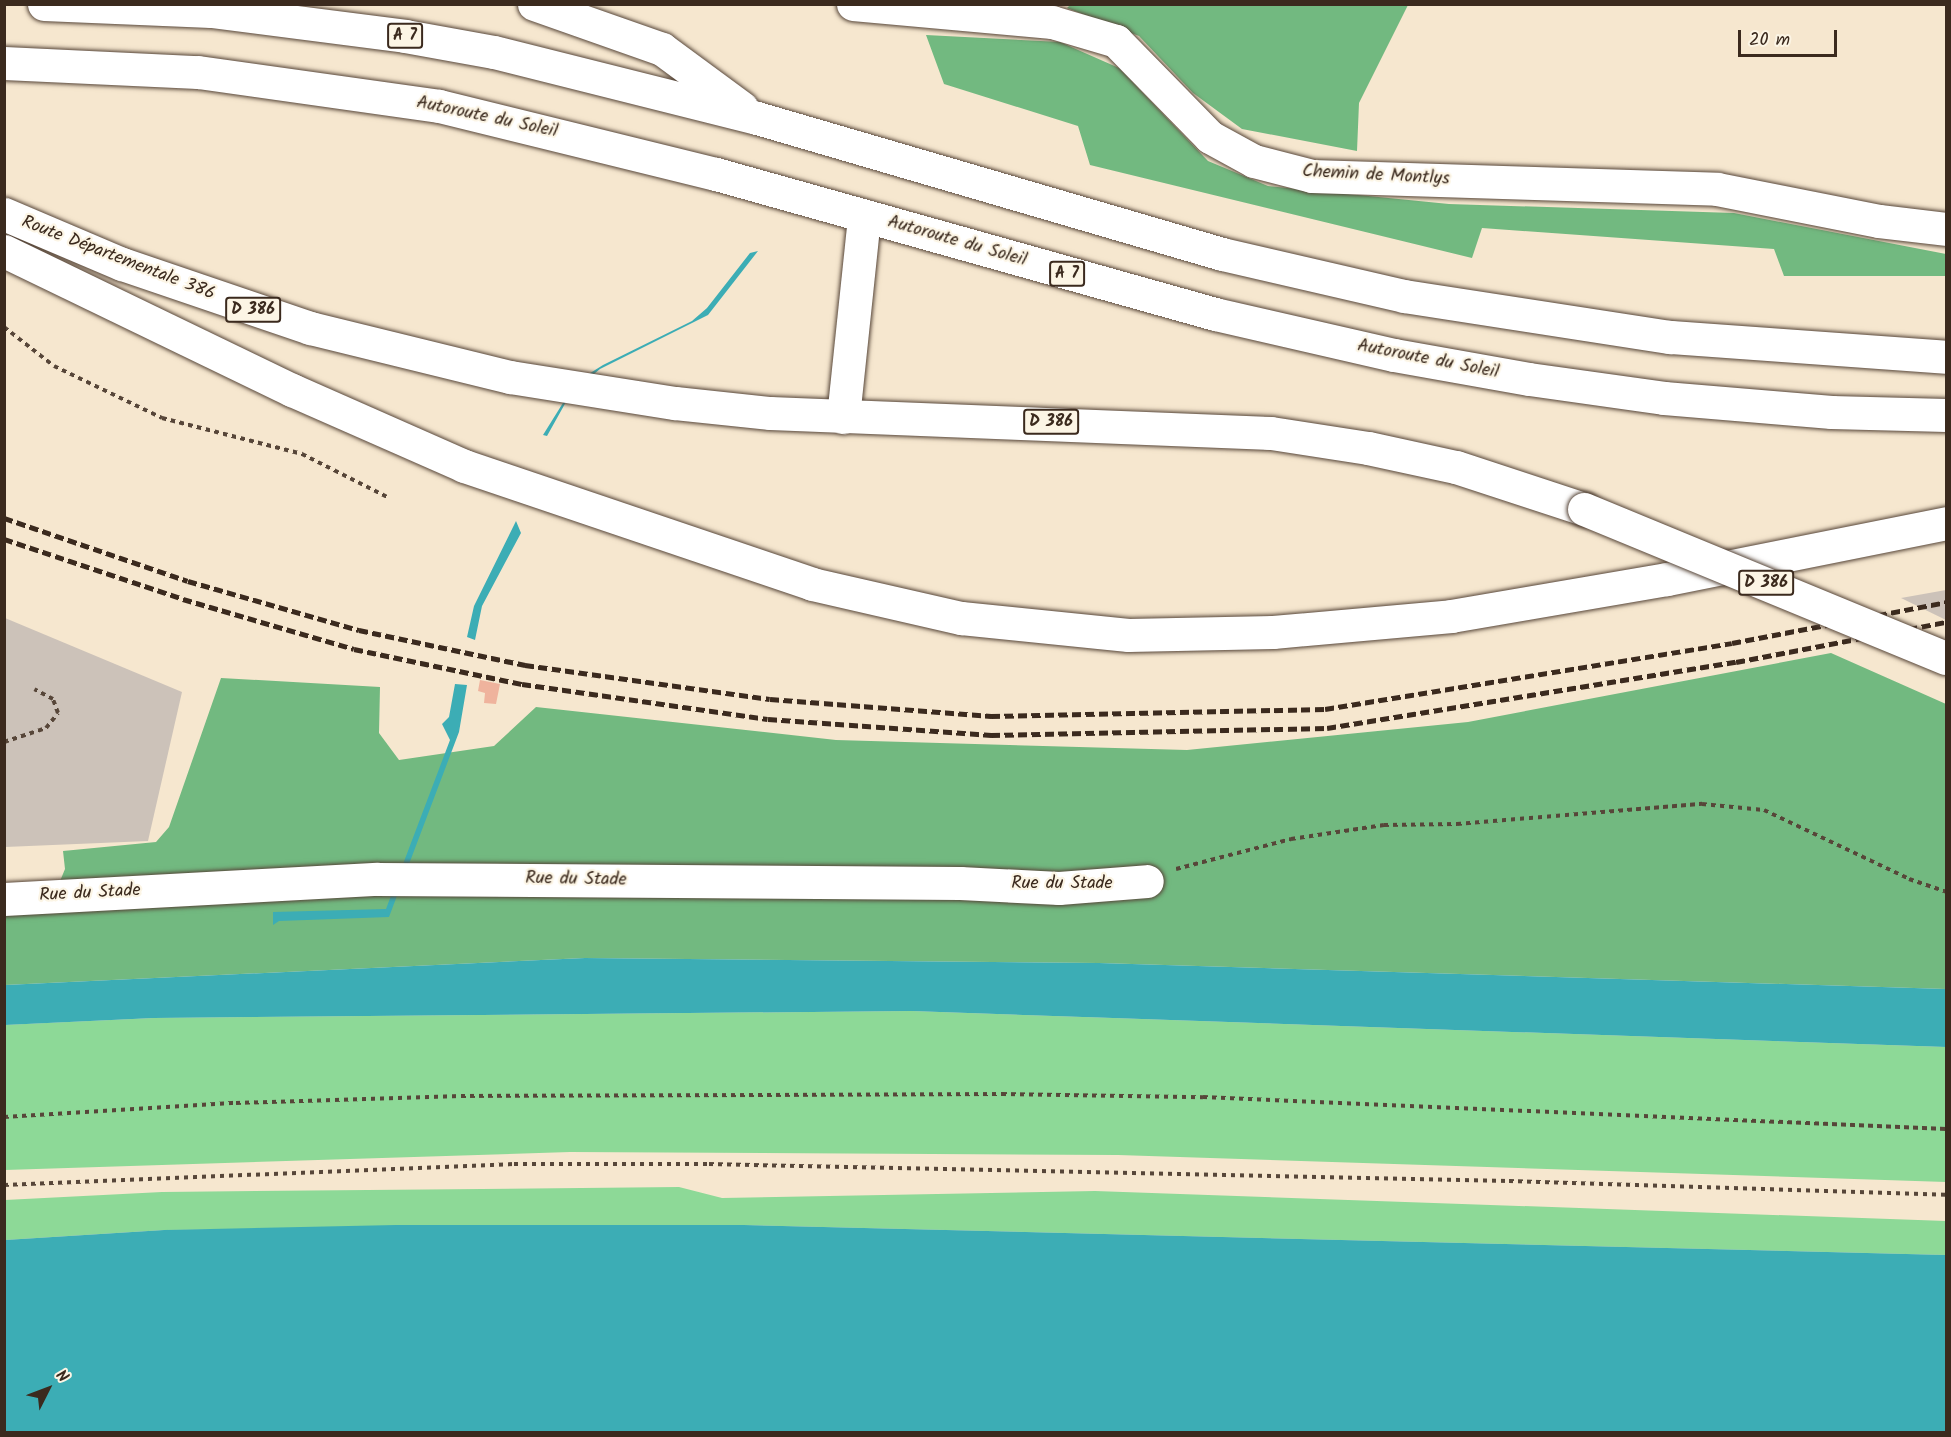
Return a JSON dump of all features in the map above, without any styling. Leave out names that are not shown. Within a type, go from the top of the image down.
[{"type":"main road","name":"A 7","points":[[44,4],[211,11],[405,36],[494,52],[757,118],[1222,254],[1404,296],[1670,337],[1947,357]]},
{"type":"main road","points":[[534,4],[579,12],[662,49],[757,118]]},
{"type":"main road","name":"Chemin de Montlys","points":[[853,4],[1052,22],[1116,41],[1210,137],[1254,161],[1312,176],[1717,189],[1879,221],[1947,229]]},
{"type":"main road","name":"Autoroute du Soleil","points":[[4,63],[198,72],[439,106],[606,145],[1215,314],[1406,357],[1664,398],[1831,412],[1947,415]]},
{"type":"main road","name":"Route Départementale 386","points":[[4,214],[122,264],[299,325],[510,376],[675,403],[843,417]]},
{"type":"main road","points":[[843,417],[864,216]]},
{"type":"main road","points":[[4,251],[311,399],[464,466],[812,584],[961,618],[1128,635],[1273,632],[1440,617],[1667,579],[1947,523]]},
{"type":"main road","name":"D 386","points":[[843,417],[1076,423],[1271,433],[1456,467],[1584,509],[1947,658]]},
{"type":"main road","name":"Rue du Stade","points":[[4,898],[377,879],[960,883],[1059,888],[1147,881]]},
{"type":"path","points":[[4,327],[54,366],[162,418],[302,454],[387,497]]},
{"type":"path","points":[[4,742],[46,728],[58,713],[54,699],[33,689]]},
{"type":"path","points":[[1147,881],[1188,864],[1268,845],[1384,825],[1457,824],[1702,804],[1764,810],[1909,879],[1947,892]]},
{"type":"path","points":[[4,1117],[236,1103],[461,1096],[1002,1094],[1203,1097],[1947,1129]]},
{"type":"path","points":[[4,1185],[514,1164],[709,1164],[1305,1176],[1947,1195]]},
{"type":"shaded area","points":[[1946,590],[1946,620],[1901,598]]},
{"type":"shaded area","points":[[5,618],[182,692],[148,841],[5,847]]},
{"type":"green space","points":[[1071,4],[1408,5],[1359,103],[1357,151],[1242,129],[1193,93],[1139,36],[1067,8]]},
{"type":"green space","points":[[926,35],[1060,42],[1119,68],[1208,161],[1268,186],[1449,204],[1734,213],[1946,254],[1946,276],[1784,276],[1774,249],[1482,228],[1472,258],[1090,165],[1078,126],[944,84]]},
{"type":"green space","points":[[1831,653],[1946,704],[1946,989],[1099,963],[585,958],[5,985],[4,911],[49,908],[65,869],[63,851],[156,842],[169,827],[221,678],[380,687],[379,733],[399,760],[494,746],[536,707],[836,740],[1187,750],[1468,722]]},
{"type":"green space","points":[[911,1011],[1946,1047],[1946,1182],[1118,1155],[570,1152],[5,1170],[4,1025],[154,1018]]},
{"type":"green space","points":[[679,1187],[722,1198],[1095,1191],[1946,1221],[1946,1255],[744,1225],[164,1230],[5,1240],[5,1200],[162,1192]]},
{"type":"water","points":[[758,251],[708,315],[600,369],[571,393],[547,436],[543,435],[576,382],[603,365],[692,321],[707,308],[750,253]]},
{"type":"water","points":[[516,521],[521,533],[482,606],[475,640],[467,637],[474,606]]},
{"type":"water","points":[[455,684],[467,685],[459,732],[389,917],[279,921],[273,925],[273,912],[386,909],[450,740],[442,724],[449,717]]},
{"type":"water","points":[[585,958],[1099,963],[1946,989],[1946,1047],[911,1011],[154,1018],[5,1025],[5,985]]},
{"type":"water","points":[[396,1225],[744,1225],[1946,1255],[1946,1432],[5,1432],[5,1240],[164,1230]]},
{"type":"building","points":[[480,680],[500,684],[496,704],[484,703],[485,693],[478,691]]},
{"type":"railway","points":[[4,518],[188,581],[359,630],[525,665],[770,699],[991,716],[1325,709],[1732,643],[1946,602]]},
{"type":"railway","points":[[4,539],[183,599],[354,649],[522,684],[768,719],[991,735],[1327,728],[1736,662],[1946,622]]}]
